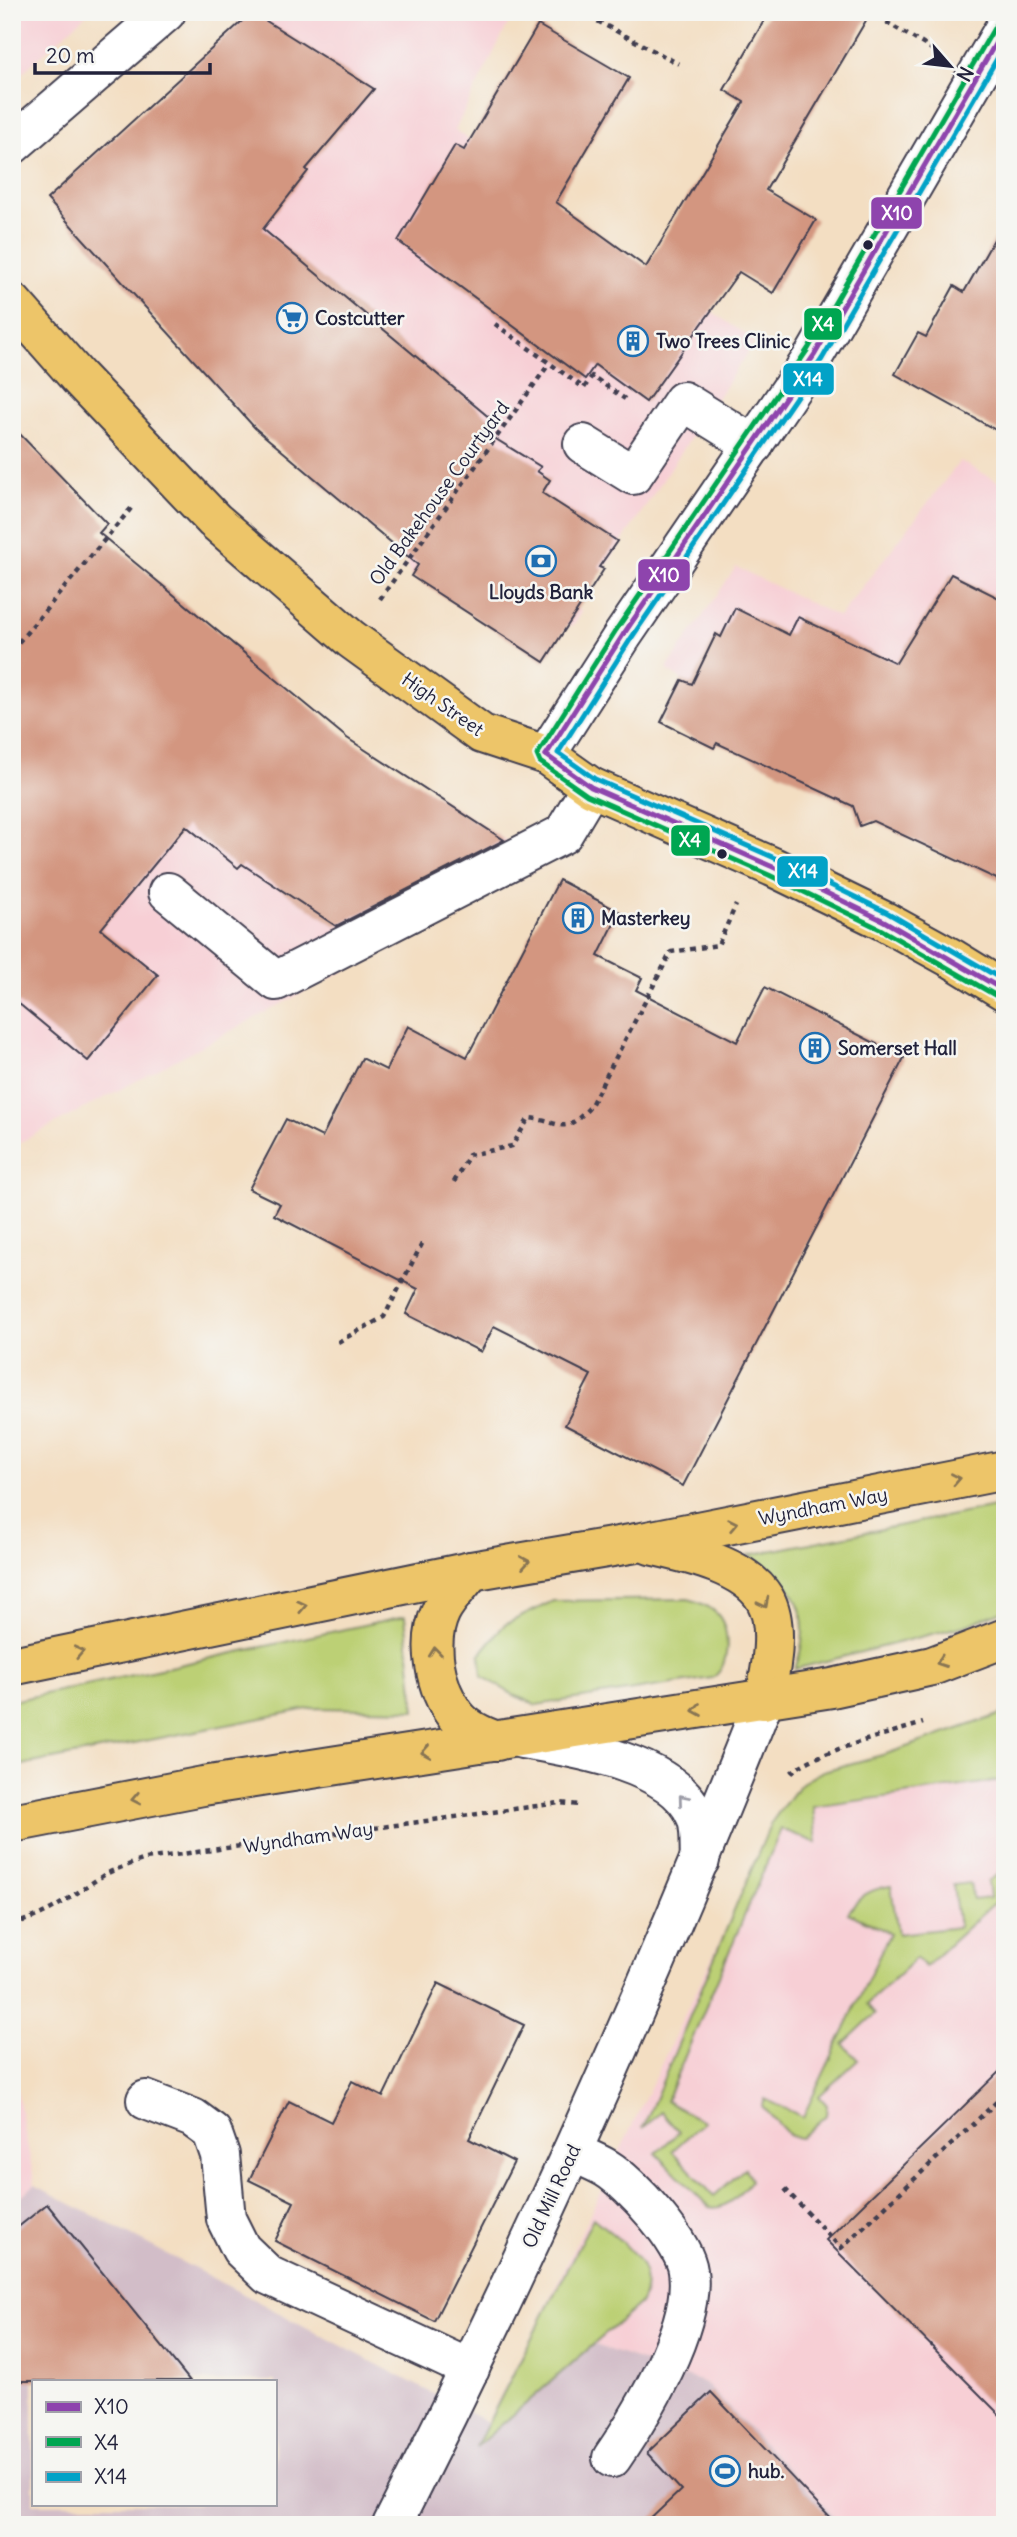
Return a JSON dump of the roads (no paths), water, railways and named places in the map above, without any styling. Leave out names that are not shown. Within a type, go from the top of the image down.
[{"type":"main road","name":"High Street","points":[[12,302],[78,377],[214,520],[351,639],[482,734],[546,755],[591,787],[757,860],[884,920],[1005,991]]},
{"type":"main road","name":"Wyndham Way","points":[[12,1666],[471,1571],[642,1542],[1005,1470]]},
{"type":"main road","name":"Wyndham Way","points":[[642,1542],[710,1559],[752,1584],[766,1600],[772,1622],[771,1670],[764,1700]]},
{"type":"main road","points":[[471,1571],[442,1610],[433,1635],[435,1660],[442,1688],[455,1715],[468,1727],[508,1740]]},
{"type":"main road","points":[[12,1823],[202,1786],[832,1688],[932,1666],[1005,1638]]},
{"type":"street","points":[[12,145],[166,12]]},
{"type":"street","points":[[546,755],[623,635],[816,354],[1005,27]]},
{"type":"street","points":[[583,444],[633,475],[683,401],[754,445]]},
{"type":"street","points":[[168,892],[276,981],[563,835],[591,787]]},
{"type":"street","name":"Old Mill Road","points":[[392,2525],[470,2369],[572,2152],[700,1862],[764,1700]]},
{"type":"street","name":"Old Mill Road","points":[[508,1740],[597,1754],[634,1767],[668,1784],[686,1800],[697,1818],[700,1862]]},
{"type":"street","points":[[146,2100],[193,2118],[212,2133],[220,2155],[226,2219],[241,2249],[268,2275],[470,2369]]},
{"type":"street","points":[[572,2152],[606,2168],[642,2201],[673,2236],[685,2259],[689,2274],[683,2316],[661,2376],[638,2420],[612,2458]]},
{"type":"place","name":"Costcutter","points":[[292,318]]},
{"type":"place","name":"Two Trees Clinic","points":[[633,341]]},
{"type":"place","name":"Lloyds Bank","points":[[541,561]]},
{"type":"place","name":"Masterkey","points":[[578,918]]},
{"type":"place","name":"Somerset Hall","points":[[815,1048]]},
{"type":"place","name":"hub.","points":[[725,2471]]}]
